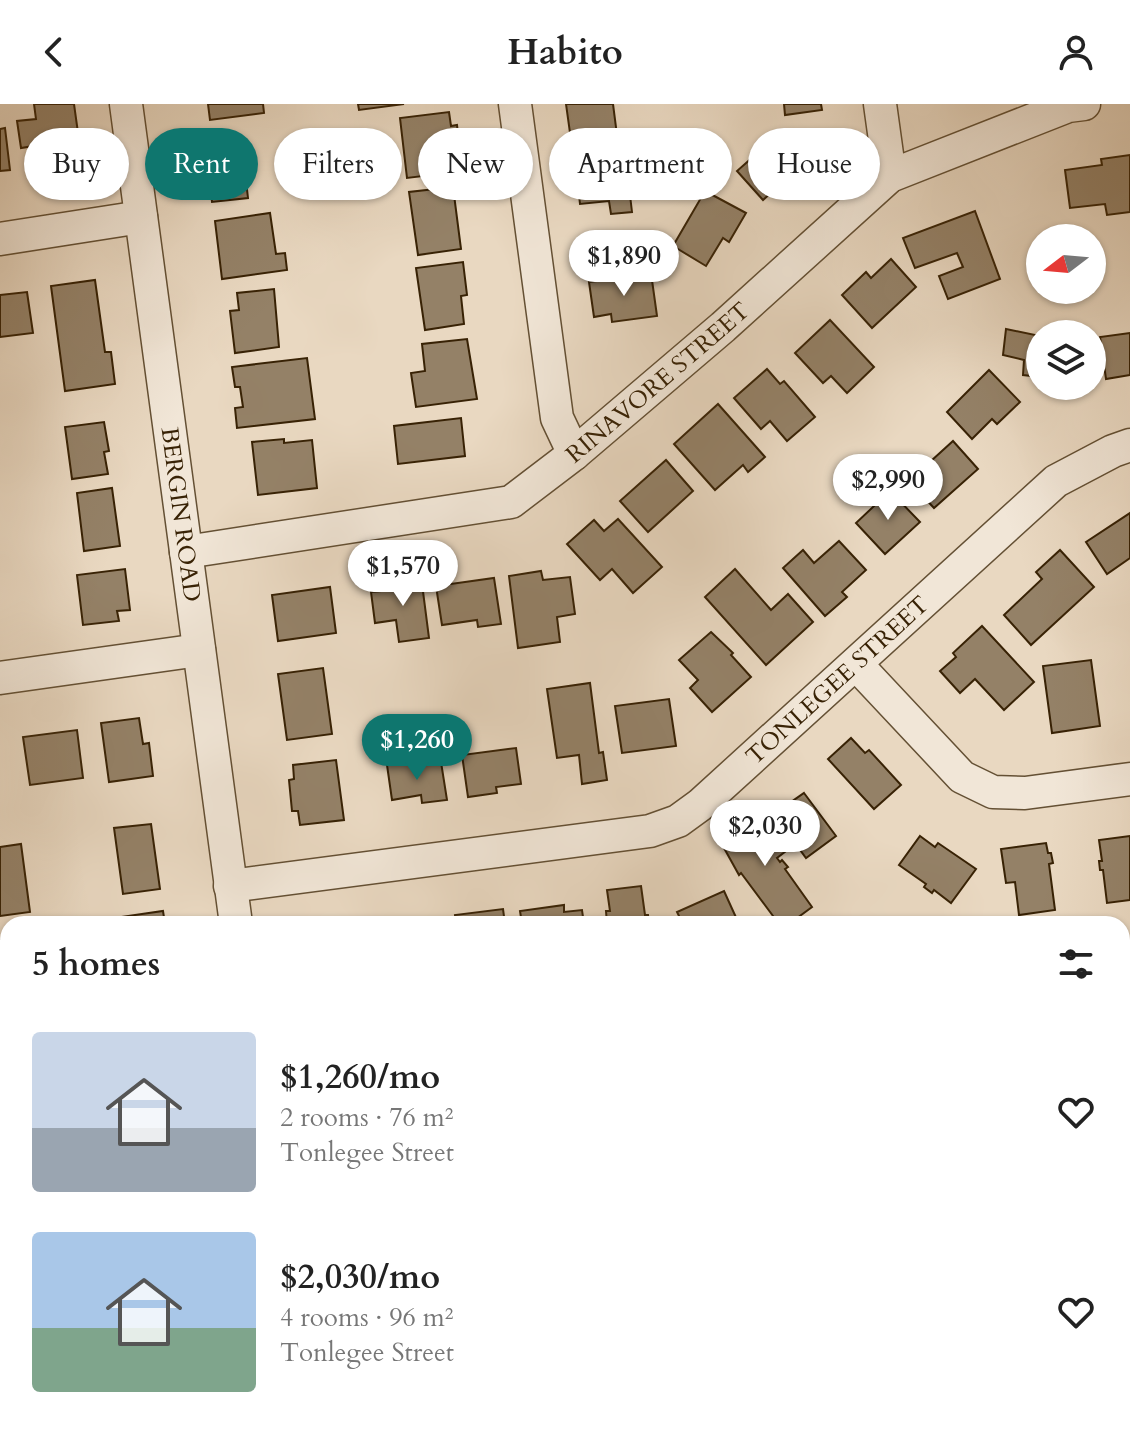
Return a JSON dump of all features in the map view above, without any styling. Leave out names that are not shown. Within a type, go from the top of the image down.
[{"type":"street","name":"BERGIN ROAD","points":[[126,104],[235,916]]},
{"type":"street","points":[[515,104],[557,418],[574,454]]},
{"type":"street","points":[[880,104],[890,176]]},
{"type":"street","name":"RINAVORE STREET","points":[[186,552],[511,502],[574,454],[723,327],[890,176],[1068,106],[1084,104]]},
{"type":"street","points":[[0,239],[141,217]]},
{"type":"street","name":"TONLEGEE STREET","points":[[230,886],[650,831],[678,821],[700,805],[1056,481],[1130,445]]},
{"type":"street","points":[[0,678],[199,650]]},
{"type":"street","points":[[856,664],[962,777],[993,792],[1025,793],[1130,779]]},
{"type":"building","points":[[34,104],[74,104],[77,128],[24,128],[24,148],[21,148],[17,121],[36,119]]},
{"type":"building","points":[[208,104],[263,104],[264,113],[210,120]]},
{"type":"building","points":[[358,104],[404,104],[359,110]]},
{"type":"building","points":[[566,104],[613,104],[616,128],[569,128]]},
{"type":"building","points":[[784,104],[821,104],[822,110],[785,115]]},
{"type":"building","points":[[449,112],[451,126],[457,125],[457,128],[418,128],[418,177],[407,178],[400,118]]},
{"type":"building","points":[[5,128],[10,170],[0,171],[0,129]]},
{"type":"building","points":[[1130,155],[1130,212],[1107,215],[1105,204],[1070,208],[1065,170],[1102,165],[1101,159]]},
{"type":"building","points":[[748,161],[748,183],[737,171]]},
{"type":"building","points":[[418,191],[418,200],[455,200],[461,249],[418,255],[409,192]]},
{"type":"building","points":[[580,200],[631,200],[632,212],[611,214],[609,201],[580,204]]},
{"type":"building","points":[[700,200],[722,200],[746,213],[729,242],[723,238],[706,266],[673,246]]},
{"type":"building","points":[[975,211],[1000,279],[948,299],[939,276],[963,267],[957,253],[915,268],[903,238]]},
{"type":"building","points":[[270,213],[276,254],[285,253],[287,270],[222,279],[215,221]]},
{"type":"building","points":[[891,259],[916,287],[872,328],[842,295],[866,272],[871,278]]},
{"type":"building","points":[[463,262],[467,295],[461,296],[464,324],[425,330],[416,268]]},
{"type":"building","points":[[631,273],[631,276],[651,273],[657,316],[612,322],[611,314],[594,317],[589,282],[620,278],[620,275]]},
{"type":"building","points":[[95,280],[105,352],[111,352],[115,384],[65,391],[51,286]]},
{"type":"building","points":[[274,289],[279,347],[235,353],[230,311],[239,310],[237,293]]},
{"type":"building","points":[[27,292],[33,333],[0,337],[0,295]]},
{"type":"building","points":[[830,320],[874,367],[847,393],[831,376],[823,383],[795,353]]},
{"type":"building","points":[[1006,329],[1026,333],[1026,375],[1023,375],[1024,360],[1003,355]]},
{"type":"building","points":[[1130,333],[1130,375],[1106,379],[1106,336]]},
{"type":"building","points":[[467,339],[477,399],[416,407],[411,373],[425,371],[422,344]]},
{"type":"building","points":[[307,358],[315,419],[237,428],[235,408],[243,407],[240,387],[235,387],[232,367]]},
{"type":"building","points":[[767,369],[780,384],[784,381],[815,417],[787,441],[770,421],[761,429],[734,398]]},
{"type":"building","points":[[989,370],[1020,402],[997,424],[992,419],[972,439],[947,412]]},
{"type":"building","points":[[718,404],[765,457],[748,472],[743,465],[715,490],[674,444]]},
{"type":"building","points":[[461,418],[465,456],[398,464],[394,426]]},
{"type":"building","points":[[104,422],[109,451],[104,452],[108,474],[72,479],[65,427]]},
{"type":"building","points":[[284,439],[284,443],[312,440],[317,488],[258,495],[252,442]]},
{"type":"building","points":[[953,441],[978,469],[934,508],[909,481]]},
{"type":"building","points":[[666,460],[693,491],[648,532],[620,501]]},
{"type":"building","points":[[112,488],[120,546],[84,551],[77,493]]},
{"type":"building","points":[[890,491],[920,522],[885,554],[856,523]]},
{"type":"building","points":[[1130,513],[1130,558],[1107,574],[1086,542]]},
{"type":"building","points":[[618,519],[662,567],[633,593],[612,569],[600,580],[567,544],[594,520],[604,531]]},
{"type":"building","points":[[839,541],[866,570],[842,592],[847,597],[825,616],[783,568],[803,550],[814,563]]},
{"type":"building","points":[[1060,550],[1094,587],[1031,645],[1004,615],[1042,579],[1036,572]]},
{"type":"building","points":[[125,569],[130,610],[117,611],[119,621],[83,625],[77,575]]},
{"type":"building","points":[[735,569],[771,610],[788,594],[813,622],[766,665],[705,597]]},
{"type":"building","points":[[541,571],[543,580],[570,577],[575,614],[557,617],[560,642],[518,648],[509,576]]},
{"type":"building","points":[[421,576],[429,638],[399,642],[396,620],[375,623],[371,592],[391,590],[390,580]]},
{"type":"building","points":[[494,578],[501,624],[478,627],[477,620],[442,625],[436,586]]},
{"type":"building","points":[[330,587],[336,633],[278,641],[272,595]]},
{"type":"building","points":[[982,626],[1034,682],[1004,710],[975,679],[960,693],[940,671],[956,657],[953,653]]},
{"type":"building","points":[[711,632],[733,653],[731,655],[751,677],[712,712],[690,688],[698,680],[679,660]]},
{"type":"building","points":[[1091,660],[1100,726],[1052,733],[1043,666]]},
{"type":"building","points":[[323,668],[332,734],[287,740],[278,674]]},
{"type":"building","points":[[590,683],[599,753],[603,752],[607,780],[582,784],[579,755],[557,758],[547,689]]},
{"type":"building","points":[[669,699],[676,746],[622,753],[615,706]]},
{"type":"building","points":[[139,718],[143,744],[149,743],[153,776],[109,782],[101,723]]},
{"type":"building","points":[[77,730],[83,778],[30,785],[23,737]]},
{"type":"building","points":[[851,738],[865,753],[869,750],[901,785],[874,809],[828,759]]},
{"type":"building","points":[[516,748],[521,784],[496,787],[497,793],[468,797],[462,755]]},
{"type":"building","points":[[336,760],[344,820],[300,825],[298,811],[292,811],[289,780],[294,779],[293,765]]},
{"type":"building","points":[[410,761],[411,766],[441,762],[447,800],[422,803],[421,795],[392,800],[387,765]]},
{"type":"building","points":[[804,793],[836,836],[806,858],[774,814]]},
{"type":"building","points":[[756,811],[786,851],[777,858],[788,867],[785,869],[812,907],[800,916],[773,916],[741,873],[739,875],[719,839]]},
{"type":"building","points":[[151,824],[160,889],[123,894],[114,828]]},
{"type":"building","points":[[920,836],[935,847],[938,843],[976,869],[951,903],[934,890],[932,893],[924,887],[926,884],[899,865]]},
{"type":"building","points":[[1130,836],[1130,900],[1107,903],[1103,870],[1100,870],[1099,840]]},
{"type":"building","points":[[1046,843],[1053,863],[1049,864],[1055,910],[1019,915],[1015,882],[1006,883],[1001,849]]},
{"type":"building","points":[[21,844],[30,912],[0,916],[0,847]]},
{"type":"building","points":[[641,886],[645,915],[648,916],[606,916],[606,911],[610,911],[607,890]]},
{"type":"building","points":[[724,891],[735,916],[679,916],[677,912]]},
{"type":"building","points":[[564,905],[564,912],[582,910],[583,916],[521,916],[520,911]]},
{"type":"building","points":[[503,909],[504,916],[455,916]]},
{"type":"building","points":[[163,911],[164,916],[128,916]]}]
